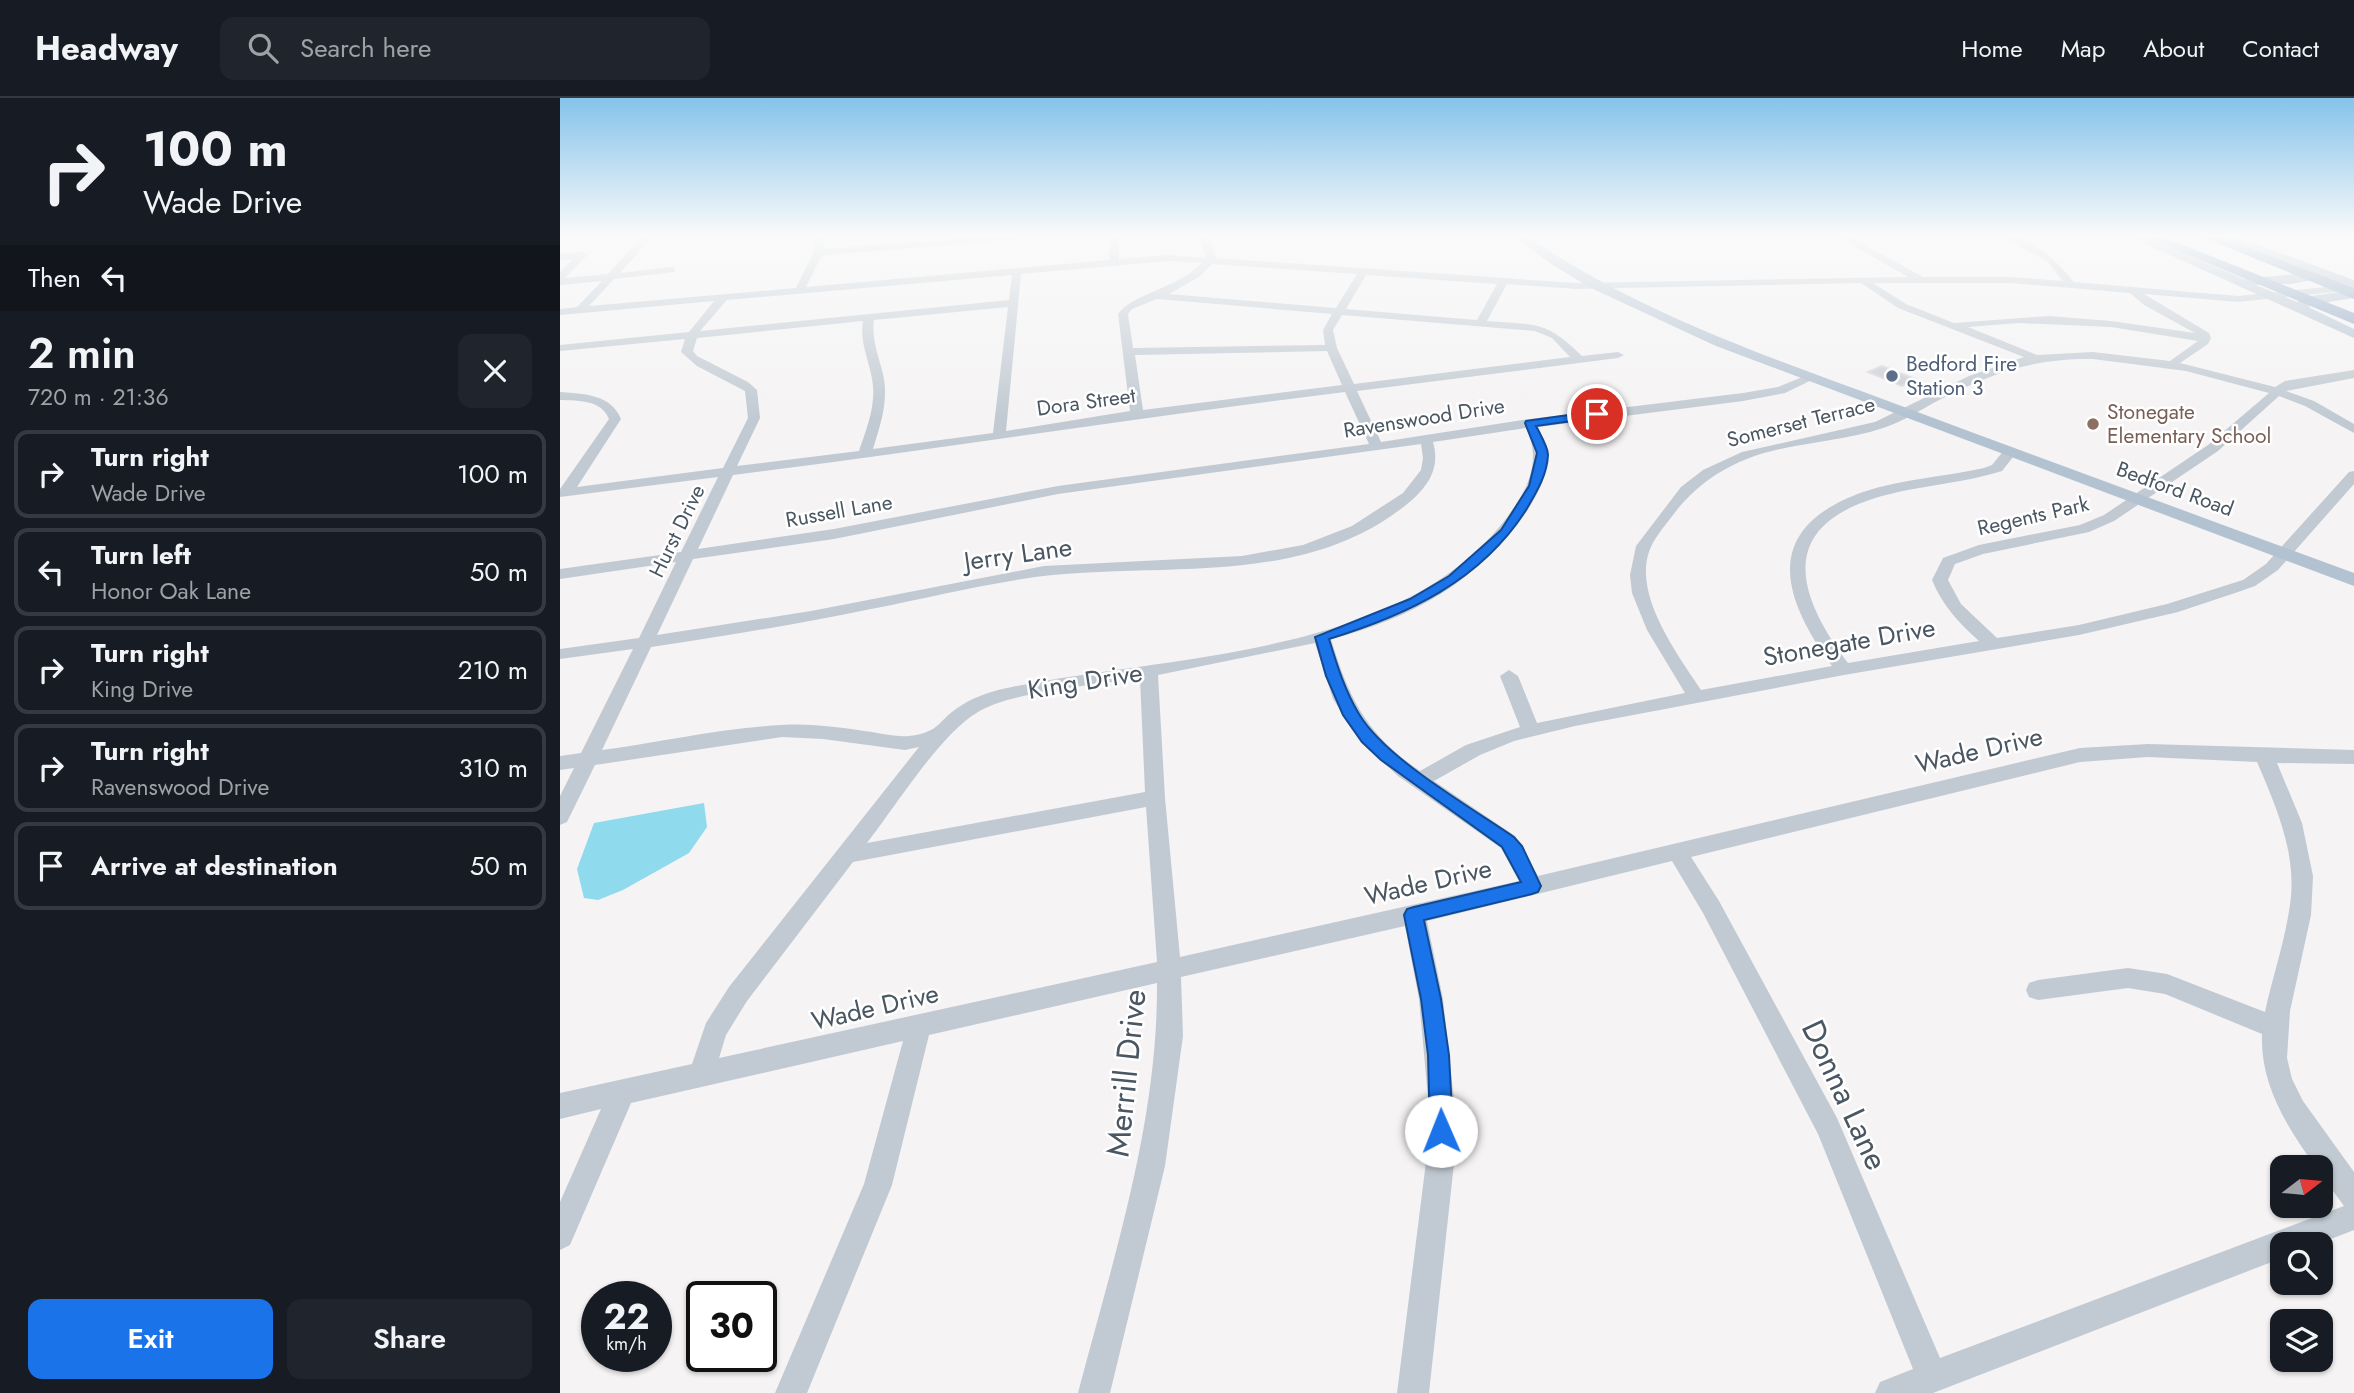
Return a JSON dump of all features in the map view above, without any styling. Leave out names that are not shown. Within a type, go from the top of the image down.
[{"type":"highway","points":[[2303,297],[2352,315]]},
{"type":"highway","points":[[2307,297],[2352,315]]},
{"type":"highway","points":[[2316,297],[2352,315]]},
{"type":"highway","points":[[2320,297],[2352,315]]},
{"type":"main road","name":"Bedford Road","points":[[1622,297],[1713,341],[2354,580]]},
{"type":"main road","points":[[2276,297],[2303,307],[2352,315]]},
{"type":"main road","points":[[2303,307],[2326,297]]},
{"type":"main road","points":[[2332,297],[2352,315]]},
{"type":"street","points":[[580,310],[592,297]]},
{"type":"street","points":[[560,312],[720,297]]},
{"type":"street","points":[[693,335],[716,304],[724,297]]},
{"type":"street","points":[[999,436],[1014,297]]},
{"type":"street","points":[[1137,414],[1125,310],[1151,297]]},
{"type":"street","points":[[1170,297],[1546,330],[1556,336],[1579,360]]},
{"type":"street","points":[[1346,297],[1328,330],[1331,348],[1377,447]]},
{"type":"street","points":[[1480,323],[1495,297]]},
{"type":"street","points":[[1885,297],[1897,305],[2005,342],[2035,358]]},
{"type":"street","points":[[2142,297],[2200,330],[2205,338]]},
{"type":"street","points":[[2224,297],[2267,297]]},
{"type":"street","points":[[560,348],[1013,303]]},
{"type":"street","points":[[865,453],[880,387],[865,334],[869,318]]},
{"type":"street","points":[[1954,326],[2001,319],[2061,318],[2122,324],[2205,338]]},
{"type":"street","name":"Hurst Drive","points":[[560,817],[754,418],[754,399],[745,384],[692,358],[687,352],[693,335]]},
{"type":"street","points":[[2172,367],[2177,359],[2204,342],[2205,338]]},
{"type":"street","points":[[1129,352],[1331,348]]},
{"type":"street","name":"Dora Street","points":[[563,492],[999,436],[1137,414],[1618,355]]},
{"type":"street","name":"Somerset Terrace","points":[[1696,696],[1660,639],[1639,588],[1638,574],[1644,546],[1677,498],[1696,479],[1720,465],[1748,454],[1868,429],[1987,373],[2035,358],[2080,355],[2172,367],[2276,392],[2306,402],[2354,429]]},
{"type":"street","name":"Regents Park","points":[[1993,644],[1968,622],[1946,596],[1940,580],[1949,561],[1979,550],[2084,529],[2109,518],[2213,448],[2249,419],[2276,392],[2295,382],[2354,374]]},
{"type":"street","name":"Ravenswood Drive","points":[[1124,481],[1377,447],[1530,423],[1754,395],[1781,390],[1812,377]]},
{"type":"street","points":[[560,396],[604,403],[614,412],[615,419],[563,492]]},
{"type":"street","name":"King Drive","points":[[702,1074],[715,1031],[738,994],[937,738],[961,712],[978,702],[1010,693],[1276,648],[1322,637],[1371,622],[1415,602],[1454,579],[1505,533],[1535,486],[1542,464],[1543,453],[1539,439],[1530,423]]},
{"type":"street","name":"Jerry Lane","points":[[560,654],[769,624],[1030,573],[1227,562],[1308,549],[1367,524],[1390,510],[1417,486],[1429,467],[1430,451],[1426,439]]},
{"type":"street","points":[[1844,669],[1826,647],[1799,594],[1794,575],[1795,561],[1803,541],[1840,507],[1867,496],[1988,471],[1997,468],[2010,452]]},
{"type":"street","name":"Stonegate Drive","points":[[1420,780],[1474,750],[1531,730],[1696,696],[2116,622],[2220,593],[2260,577],[2354,475]]},
{"type":"street","name":"Russell Lane","points":[[560,574],[834,534],[1058,490],[1124,481]]},
{"type":"street","points":[[1322,637],[1333,676],[1351,715],[1367,738],[1420,780],[1508,842],[1532,886]]},
{"type":"street","name":"Merrill Drive","points":[[1094,1393],[1151,1166],[1170,1036],[1169,970],[1155,798],[1149,670]]},
{"type":"street","points":[[1508,676],[1531,730]]},
{"type":"street","points":[[560,763],[782,731],[905,743],[937,738]]},
{"type":"street","name":"Wade Drive","points":[[560,1106],[1414,915],[2080,755],[2154,750],[2311,759],[2354,757]]},
{"type":"street","points":[[2264,756],[2295,829],[2302,890],[2301,913],[2276,1028],[2280,1079],[2305,1126],[2354,1196]]},
{"type":"street","points":[[846,855],[1155,798]]},
{"type":"street","name":"Donna Lane","points":[[1677,852],[1711,907],[1822,1117],[1932,1377]]},
{"type":"street","points":[[1413,1393],[1441,1154],[1442,1109],[1431,999],[1414,915]]},
{"type":"street","points":[[2038,989],[2128,978],[2167,984],[2276,1028]]},
{"type":"street","points":[[791,1393],[878,1185],[919,1026]]},
{"type":"street","points":[[560,1235],[622,1092]]},
{"type":"street","points":[[1891,1393],[2354,1216]]},
{"type":"water","points":[[704,803],[707,827],[689,853],[623,890],[598,900],[584,898],[577,869],[594,823]]},
{"type":"building","name":"Bedford Fire Station 3","points":[[1882,366],[1915,379],[1902,386],[1868,372]]},
{"type":"place","name":"Bedford Fire Station 3","points":[[1892,376]]},
{"type":"place","name":"Stonegate Elementary School","points":[[2093,424]]},
{"type":"route","points":[[1441,1131],[1438,1055],[1431,999],[1414,915],[1532,886],[1508,842],[1386,756],[1367,738],[1351,715],[1333,676],[1322,637],[1371,622],[1415,602],[1454,579],[1475,562],[1505,533],[1535,486],[1543,453],[1530,423],[1597,414]]}]
